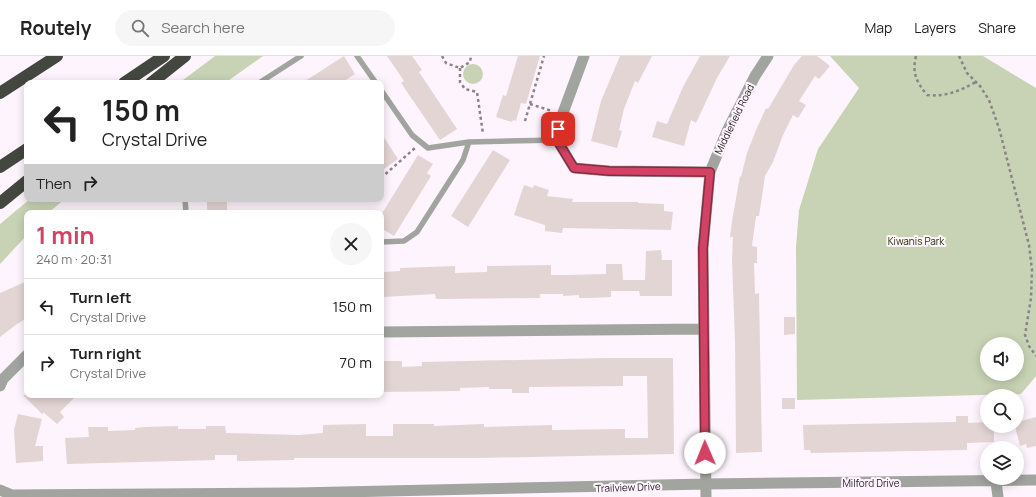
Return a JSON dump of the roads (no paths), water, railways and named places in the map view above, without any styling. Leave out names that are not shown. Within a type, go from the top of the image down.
[{"type":"highway","points":[[0,93],[57,56]]},
{"type":"highway","points":[[128,80],[164,56]]},
{"type":"highway","points":[[155,80],[185,56]]},
{"type":"highway","points":[[0,167],[24,151]]},
{"type":"highway","points":[[0,203],[24,183]]},
{"type":"street","points":[[584,56],[558,129],[557,140],[574,168],[609,171],[710,172]]},
{"type":"street","name":"Middlefield Road","points":[[706,497],[702,329],[703,248],[710,172],[726,131],[755,76],[768,56]]},
{"type":"street","points":[[384,332],[702,329]]},
{"type":"street","points":[[0,386],[3,379],[24,358]]},
{"type":"street","name":"Milford Drive","points":[[1024,481],[1036,480]]},
{"type":"street","name":"Milford Drive","points":[[706,484],[980,482]]},
{"type":"street","name":"Trailview Drive","points":[[0,490],[12,495],[297,495],[531,493],[706,484]]},
{"type":"street","points":[[996,485],[998,497]]},
{"type":"lane","points":[[265,80],[301,56]]},
{"type":"lane","points":[[358,56],[374,80]]},
{"type":"lane","points":[[384,94],[412,135],[428,148],[469,142],[557,140]]},
{"type":"lane","points":[[384,242],[404,241],[417,232],[463,160],[469,142]]},
{"type":"park label","name":"Kiwanis Park","points":[[916,241]]}]
